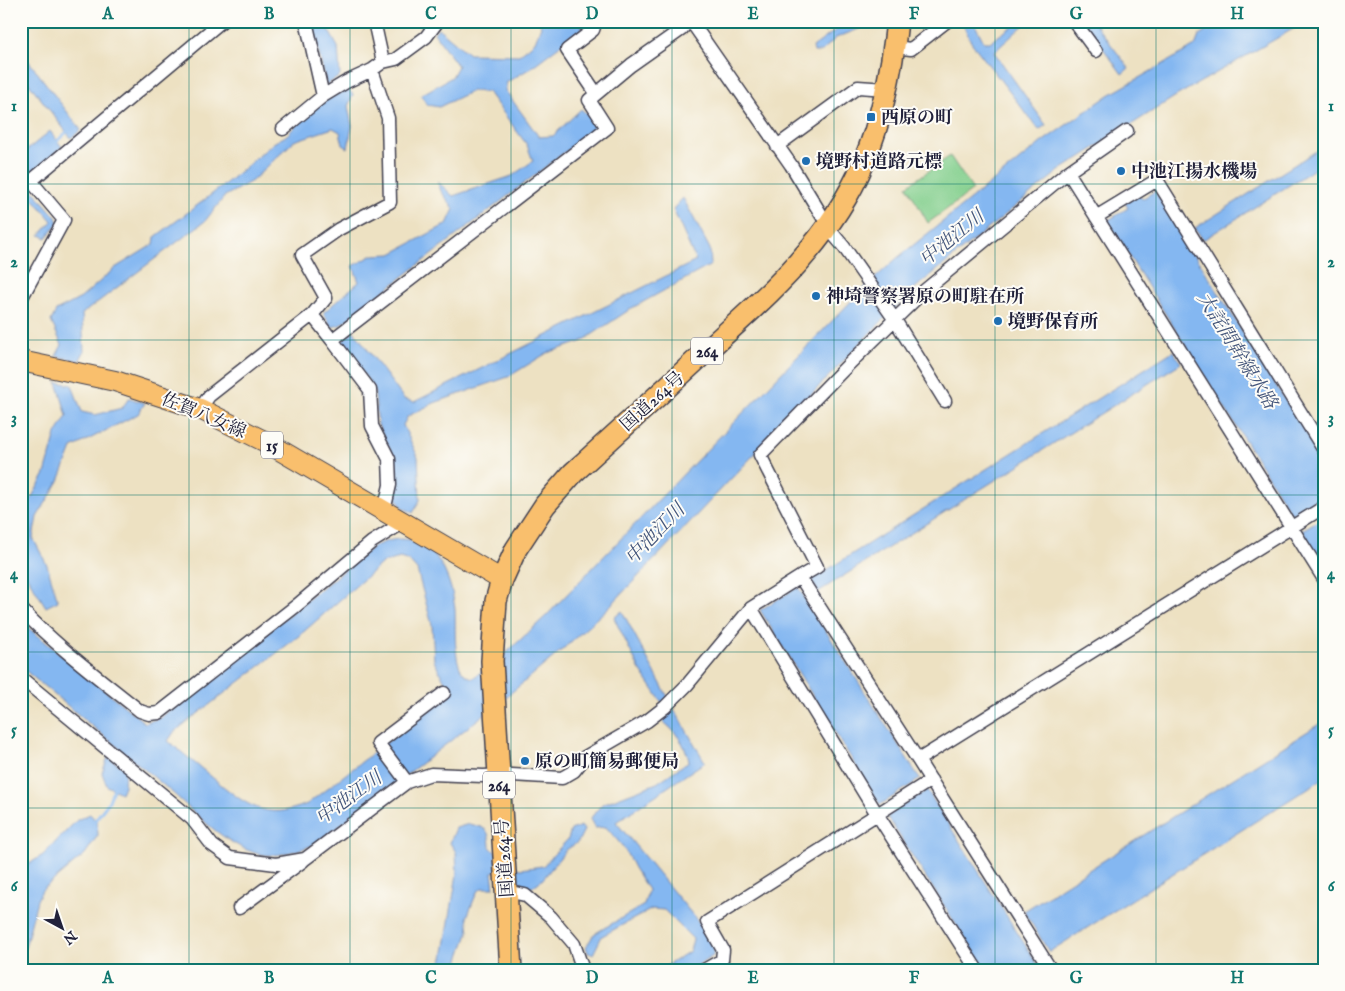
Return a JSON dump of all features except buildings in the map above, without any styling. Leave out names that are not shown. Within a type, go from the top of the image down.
[{"type":"highway","name":"国道264号","points":[[510,970],[492,661],[496,601],[502,580],[516,549],[545,505],[573,473],[766,297],[800,262],[828,226],[862,166],[877,127],[894,47],[897,21]]},
{"type":"main road","name":"佐賀八女線","points":[[21,361],[115,381],[200,409],[266,442],[502,580]]},
{"type":"street","points":[[21,299],[64,220],[31,181],[222,21]]},
{"type":"street","points":[[306,21],[323,96]]},
{"type":"street","points":[[374,21],[383,62]]},
{"type":"street","points":[[282,129],[323,96],[346,82],[372,70],[383,62],[396,59],[426,37],[438,21]]},
{"type":"street","points":[[596,21],[593,30],[567,50],[596,93]]},
{"type":"street","points":[[340,334],[607,128],[589,100],[631,65],[682,29],[688,21],[696,27],[791,165],[828,226],[894,320],[945,402]]},
{"type":"street","points":[[894,47],[911,49],[947,21]]},
{"type":"street","points":[[1074,21],[1096,51]]},
{"type":"street","points":[[200,409],[209,396],[312,315],[326,298],[302,254],[339,229],[390,202],[388,118],[372,70]]},
{"type":"street","points":[[777,146],[858,87],[886,89]]},
{"type":"street","points":[[239,908],[407,782],[431,774],[562,778],[574,771],[586,757],[647,721],[668,704],[687,685],[751,608],[805,586],[817,567],[760,455],[924,291],[1068,172],[1128,131]]},
{"type":"street","points":[[1068,172],[1324,579]]},
{"type":"street","points":[[1096,217],[1157,180],[1324,450]]},
{"type":"street","points":[[312,315],[340,334],[370,390],[372,426],[390,459],[390,485],[384,511]]},
{"type":"street","points":[[918,760],[1320,510]]},
{"type":"street","points":[[21,609],[74,659],[140,711],[149,714],[159,713],[296,606],[372,542],[404,522]]},
{"type":"street","points":[[805,586],[1051,970]]},
{"type":"street","points":[[751,608],[877,814],[977,970]]},
{"type":"street","points":[[21,678],[192,819],[212,845],[230,858],[276,864],[305,860]]},
{"type":"street","points":[[407,782],[378,743],[444,693]]},
{"type":"street","points":[[704,970],[722,960],[723,950],[707,922],[930,780]]},
{"type":"street","points":[[505,884],[525,895],[551,917],[574,944],[583,970]]},
{"type":"green space","points":[[950,156],[973,190],[928,223],[907,186]]},
{"type":"water","points":[[312,21],[325,21],[338,47],[340,76],[326,85]]},
{"type":"water","points":[[539,21],[579,21],[583,28],[529,69],[507,82],[505,90],[539,137],[553,136],[581,109],[590,117],[594,124],[591,132],[340,325],[332,327],[323,313],[359,282],[353,266],[373,255],[391,254],[447,224],[454,209],[441,191],[437,181],[453,196],[512,176],[533,161],[527,145],[488,92],[472,91],[439,107],[427,105],[421,95],[452,77],[458,66],[434,33],[438,28],[469,54],[519,55],[535,42],[541,26]]},
{"type":"water","points":[[848,21],[869,21],[871,24],[836,38],[821,52],[814,52],[813,47]]},
{"type":"water","points":[[962,21],[973,21],[984,42],[990,42],[1020,21],[1027,22],[994,52],[1046,125],[1039,130],[971,42]]},
{"type":"water","points":[[1083,21],[1093,21],[1129,68],[1122,74]]},
{"type":"water","name":"中池江川","points":[[1243,21],[1307,21],[1176,96],[1059,171],[915,288],[587,628],[490,710],[338,828],[311,846],[285,853],[265,855],[246,850],[234,843],[210,826],[21,667],[21,622],[145,723],[160,718],[373,547],[400,539],[421,543],[432,552],[442,566],[450,584],[454,603],[459,663],[466,675],[473,678],[505,654],[546,616],[863,289],[896,259],[1042,142],[1109,95],[1195,46],[1199,36],[1219,23],[1224,28],[1232,27]],"holes":[[[400,558],[409,561],[417,570],[432,625],[434,661],[451,693],[307,804],[279,811],[267,811],[256,808],[235,796],[168,741],[174,732],[300,635],[382,563]]]},
{"type":"water","points":[[21,51],[81,130],[71,138],[21,73]]},
{"type":"water","points":[[349,90],[353,95],[348,106],[352,126],[348,148],[343,145],[340,132],[333,128],[294,141],[252,181],[225,196],[205,221],[82,314],[84,352],[79,361],[56,356],[62,345],[51,321],[56,311],[81,298],[115,268],[154,244],[155,237],[286,135],[316,108],[332,97]]},
{"type":"water","points":[[50,131],[62,147],[24,180],[56,217],[58,223],[46,238],[40,235],[52,221],[21,184],[21,155]]},
{"type":"water","points":[[1324,146],[1324,163],[1203,240],[1195,228]]},
{"type":"water","name":"大詫間幹線水路","points":[[1155,191],[1324,462],[1324,495],[1292,515],[1107,221],[1128,208],[1125,203],[1138,194],[1142,199]]},
{"type":"water","points":[[683,198],[710,249],[711,265],[632,308],[581,342],[547,353],[508,377],[434,403],[408,416],[403,425],[418,457],[420,500],[413,513],[402,507],[396,497],[397,471],[393,455],[378,425],[374,388],[343,347],[343,340],[354,331],[404,399],[414,402],[696,261],[673,209]]},
{"type":"water","points":[[1173,351],[1181,363],[818,592],[811,580]]},
{"type":"water","points":[[57,382],[72,385],[82,412],[95,415],[122,408],[129,398],[145,403],[138,414],[72,448],[59,481],[37,517],[33,538],[47,565],[58,601],[46,607],[21,567],[21,516],[45,474],[56,434],[67,416]]},
{"type":"water","points":[[1324,517],[1324,565],[1302,530]]},
{"type":"water","points":[[798,587],[920,779],[880,805],[760,610]]},
{"type":"water","points":[[622,611],[669,699],[663,704],[640,670],[614,618]]},
{"type":"water","points":[[674,709],[705,762],[616,822],[701,925],[714,948],[713,956],[690,970],[660,970],[690,951],[693,939],[664,910],[652,909],[602,936],[593,954],[588,953],[586,947],[594,934],[644,905],[648,890],[624,848],[606,827],[595,828],[590,819],[602,804],[657,783],[689,761],[679,738],[662,721]]},
{"type":"water","points":[[1324,721],[1324,778],[1049,952],[1024,911]]},
{"type":"water","points":[[108,757],[125,769],[124,786],[121,793],[107,786],[102,773]]},
{"type":"water","points":[[927,790],[1041,970],[985,970],[887,816]]},
{"type":"water","points":[[90,814],[97,822],[98,835],[85,854],[42,890],[37,900],[21,964],[21,869],[43,855],[77,820]]},
{"type":"water","points":[[469,824],[486,830],[489,836],[490,847],[506,862],[520,869],[543,866],[568,839],[571,830],[581,826],[584,830],[578,842],[566,850],[543,879],[527,891],[515,885],[497,871],[492,872],[494,888],[482,888],[477,892],[467,917],[469,931],[459,959],[458,970],[437,970],[443,958],[457,874],[456,852],[450,843],[456,828]]},
{"type":"waterway","points":[[56,142],[68,131]]},
{"type":"waterway","points":[[93,823],[108,803],[115,786]]},
{"type":"place","name":"西原の町","points":[[871,117]]},
{"type":"place","name":"境野村道路元標","points":[[806,161]]},
{"type":"place","name":"中池江揚水機場","points":[[1121,171]]},
{"type":"place","name":"神埼警察署原の町駐在所","points":[[816,296]]},
{"type":"place","name":"境野保育所","points":[[998,321]]},
{"type":"place","name":"原の町簡易郵便局","points":[[525,761]]}]
